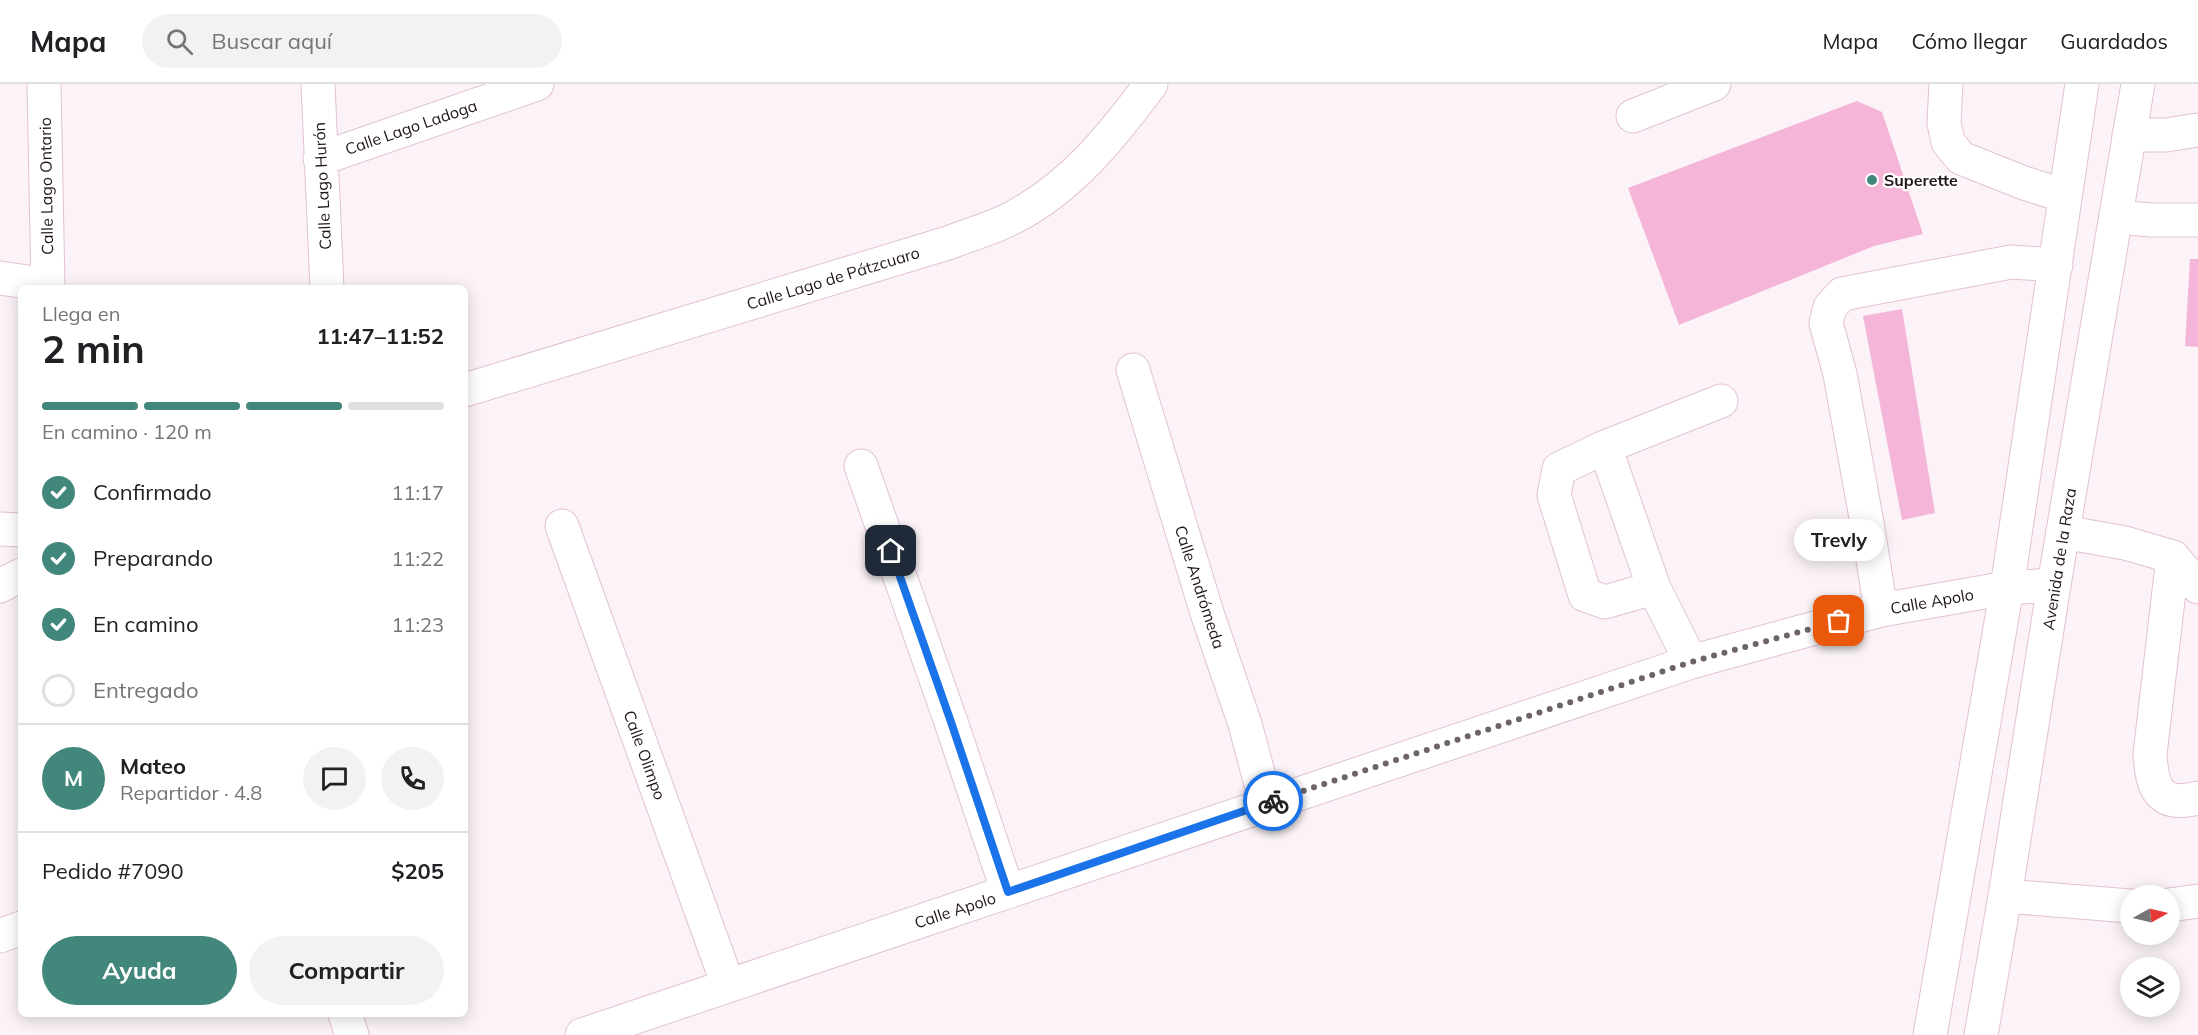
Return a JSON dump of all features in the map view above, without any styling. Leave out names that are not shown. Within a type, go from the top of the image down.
[{"type":"street","name":"Calle Lago Ontario","points":[[44,84],[48,285]]},
{"type":"street","name":"Calle Lago Hurón","points":[[318,84],[327,285]]},
{"type":"street","name":"Calle Lago Ladoga","points":[[320,159],[537,84]]},
{"type":"street","name":"Calle Lago de Pátzcuaro","points":[[468,389],[951,242],[1011,219],[1049,196],[1095,155],[1151,84]]},
{"type":"street","points":[[1633,116],[1714,84]]},
{"type":"street","points":[[1946,84],[1944,123],[1948,142],[1961,158],[2024,183],[2065,196]]},
{"type":"street","points":[[1930,1035],[2007,588],[2082,84]]},
{"type":"street","name":"Avenida de la Raza","points":[[1981,1035],[2138,84]]},
{"type":"street","points":[[2129,135],[2166,135],[2198,130]]},
{"type":"street","points":[[2116,217],[2151,220],[2198,219]]},
{"type":"street","points":[[1881,610],[1840,374],[1826,323],[1830,307],[1842,294],[2011,261],[2056,265]]},
{"type":"street","points":[[0,278],[42,285]]},
{"type":"street","name":"Calle Andrómeda","points":[[1133,370],[1208,616],[1245,724],[1266,803]]},
{"type":"street","points":[[1654,588],[1605,602],[1585,595],[1554,495],[1559,468],[1605,447],[1721,401]]},
{"type":"street","points":[[1605,447],[1654,588],[1691,662]]},
{"type":"street","points":[[861,466],[1008,892]]},
{"type":"street","name":"Calle Olimpo","points":[[562,526],[729,985]]},
{"type":"street","points":[[0,529],[18,530]]},
{"type":"street","points":[[2063,532],[2125,543],[2173,557],[2198,587]]},
{"type":"street","points":[[2173,557],[2150,754],[2151,773],[2160,794],[2168,799],[2177,801],[2198,798]]},
{"type":"street","points":[[0,586],[18,577]]},
{"type":"street","name":"Calle Apolo","points":[[582,1035],[1167,839],[1266,803],[1691,662],[1881,610],[2007,588],[2054,585]]},
{"type":"street","points":[[2005,896],[2120,905]]},
{"type":"street","points":[[2180,903],[2198,901]]},
{"type":"street","points":[[0,936],[18,929]]},
{"type":"street","points":[[346,1017],[352,1035]]},
{"type":"building","points":[[1857,101],[1882,112],[1923,234],[1874,246],[1679,325],[1628,188]]},
{"type":"building","points":[[2190,259],[2198,259],[2198,347],[2185,346]]},
{"type":"building","points":[[1902,309],[1935,513],[1902,520],[1863,316]]},
{"type":"way so far","points":[[1273,801],[1691,662],[1839,621]]},
{"type":"place","name":"Superette","points":[[1872,180]]},
{"type":"place","name":"Trevly","points":[[1839,621]]},
{"type":"route","points":[[891,551],[1008,892],[1273,801]]}]
